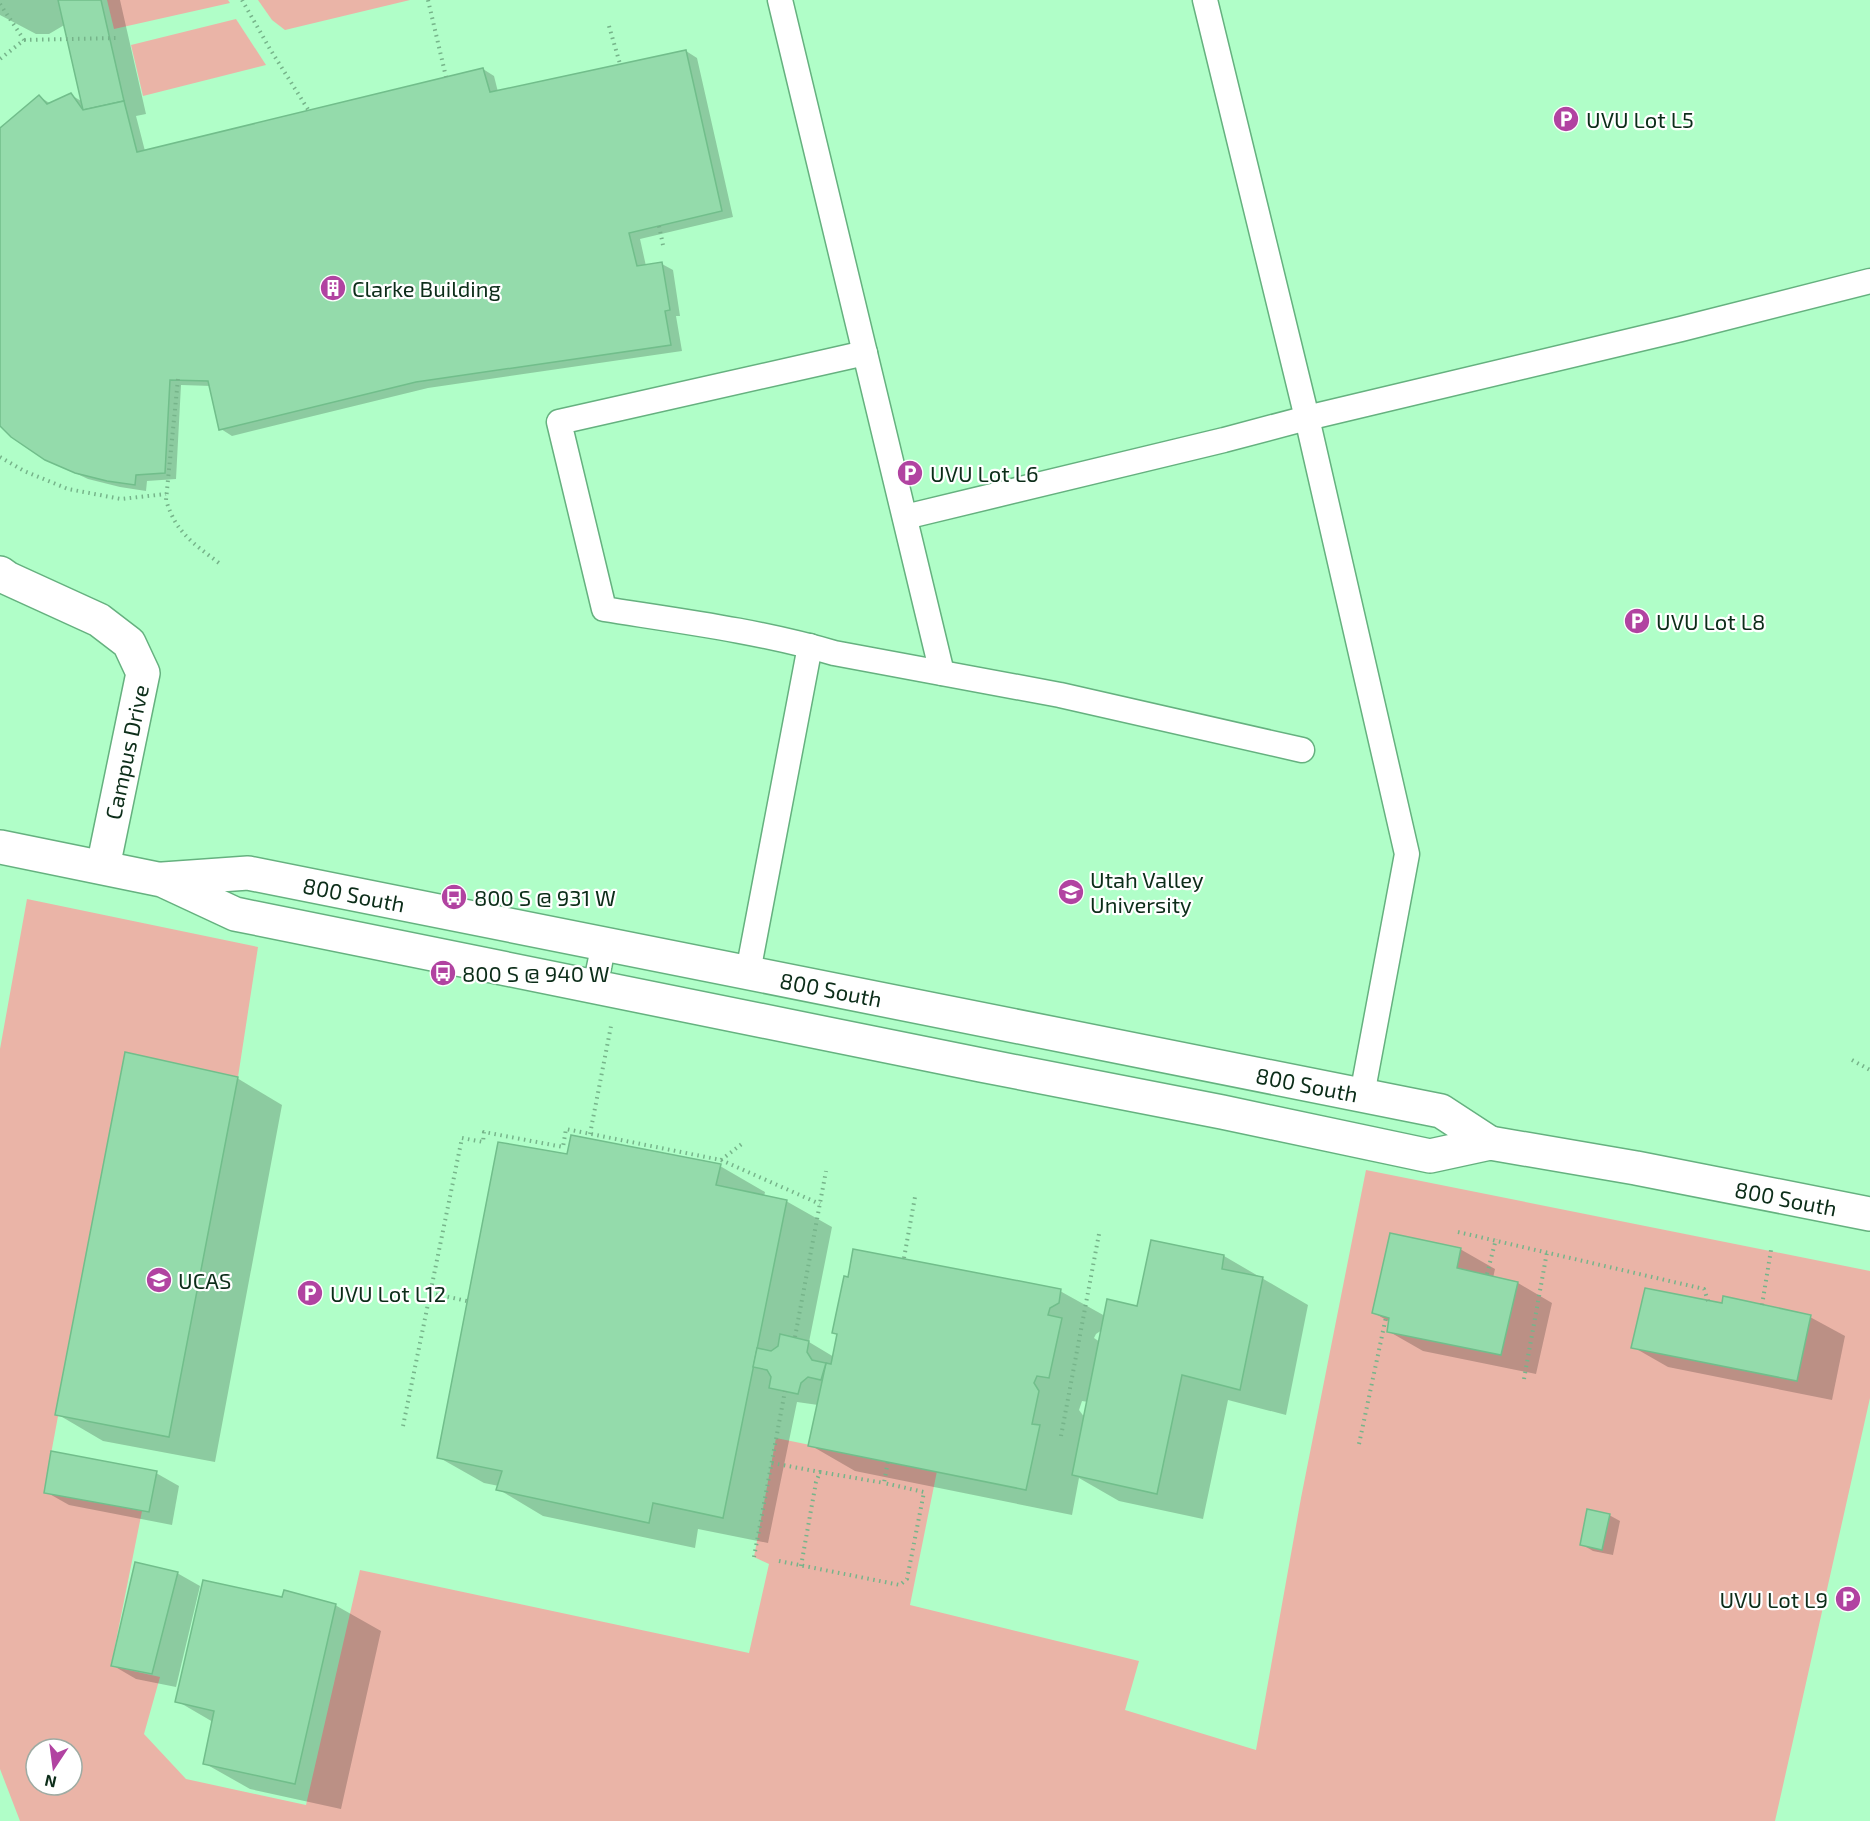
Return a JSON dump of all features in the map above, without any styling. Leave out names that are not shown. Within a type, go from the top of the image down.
[{"type":"street","name":"Campus Drive","points":[[0,573],[99,620],[129,643],[143,673],[102,867]]},
{"type":"street","name":"800 South","points":[[0,847],[162,879],[235,914],[1222,1112],[1430,1156],[1490,1143],[1636,1168],[1870,1214]]},
{"type":"street","name":"800 South","points":[[162,879],[248,873],[604,943],[1441,1111],[1490,1143]]},
{"type":"street","points":[[1222,1112],[1245,1097],[1331,1111],[1348,1107],[1362,1095]]},
{"type":"lane","points":[[780,0],[942,673]]},
{"type":"lane","points":[[1205,0],[1307,418],[1407,854],[1362,1095]]},
{"type":"lane","points":[[905,517],[1870,281]]},
{"type":"lane","points":[[865,353],[559,422],[604,609],[714,627],[1059,695],[1302,750]]},
{"type":"lane","points":[[748,972],[810,646]]},
{"type":"lane","points":[[595,987],[604,943]]},
{"type":"path","points":[[242,0],[309,111]]},
{"type":"path","points":[[428,0],[446,77]]},
{"type":"path","points":[[0,4],[24,40]]},
{"type":"path","points":[[609,26],[620,64]]},
{"type":"path","points":[[0,59],[24,40],[118,38]]},
{"type":"path","points":[[659,226],[663,245]]},
{"type":"path","points":[[178,379],[166,500],[171,518],[183,534],[219,563]]},
{"type":"path","points":[[0,457],[24,471],[68,489],[122,499],[166,494]]},
{"type":"path","points":[[590,1134],[612,1019]]},
{"type":"path","points":[[1852,1060],[1870,1070]]},
{"type":"path","points":[[403,1426],[462,1138],[483,1142],[484,1132],[563,1148],[566,1129],[721,1160],[820,1204]]},
{"type":"path","points":[[721,1160],[742,1143]]},
{"type":"path","points":[[795,1337],[826,1171]]},
{"type":"path","points":[[904,1258],[915,1197]]},
{"type":"path","points":[[1458,1232],[1704,1289],[1708,1301]]},
{"type":"path","points":[[1061,1436],[1099,1234]]},
{"type":"path","points":[[1487,1274],[1496,1239]]},
{"type":"path","points":[[1762,1305],[1771,1250]]},
{"type":"path","points":[[1524,1379],[1547,1252]]},
{"type":"path","points":[[430,1293],[467,1301]]},
{"type":"path","points":[[1359,1444],[1386,1317]]},
{"type":"path","points":[[754,1557],[784,1391]]},
{"type":"path","points":[[884,1483],[888,1461]]},
{"type":"path","points":[[772,1463],[924,1492],[907,1579],[900,1585],[779,1561]]},
{"type":"path","points":[[801,1566],[816,1482],[820,1472]]},
{"type":"shaded area","points":[[107,0],[228,0],[230,3],[114,29]]},
{"type":"shaded area","points":[[258,0],[410,0],[285,30],[272,20]]},
{"type":"shaded area","points":[[236,19],[266,65],[143,96],[131,45]]},
{"type":"shaded area","points":[[27,899],[258,947],[238,1077],[125,1053],[44,1492],[142,1511],[111,1666],[160,1677],[144,1734],[186,1779],[306,1805],[360,1570],[749,1653],[769,1564],[754,1557],[776,1438],[937,1471],[910,1605],[1139,1661],[1125,1710],[1256,1750],[1301,1498],[1366,1170],[1870,1271],[1870,1398],[1775,1821],[20,1821],[0,1769],[0,1049]]},
{"type":"building","points":[[58,0],[101,0],[124,101],[83,110]]},
{"type":"building","name":"Clarke Building","points":[[686,50],[722,211],[629,233],[637,266],[662,262],[670,310],[665,311],[671,345],[416,382],[219,430],[208,381],[170,380],[165,473],[136,475],[135,485],[75,473],[45,460],[11,437],[0,426],[0,128],[39,95],[47,104],[71,93],[83,110],[124,101],[137,152],[483,68],[490,92]]},
{"type":"building","points":[[125,1052],[238,1077],[169,1437],[55,1415]]},
{"type":"building","points":[[571,1135],[721,1164],[716,1185],[787,1200],[723,1518],[653,1503],[649,1523],[496,1490],[502,1471],[437,1458],[498,1142],[567,1154]]},
{"type":"building","points":[[1390,1233],[1461,1248],[1457,1268],[1518,1282],[1501,1355],[1387,1332],[1389,1318],[1372,1313]]},
{"type":"building","points":[[1151,1240],[1224,1255],[1222,1269],[1263,1277],[1240,1390],[1182,1375],[1157,1494],[1072,1475],[1107,1299],[1137,1306]]},
{"type":"building","points":[[853,1249],[1061,1289],[1059,1303],[1050,1308],[1048,1315],[1062,1318],[1049,1378],[1037,1376],[1034,1383],[1039,1391],[1032,1424],[1040,1425],[1026,1490],[808,1446],[826,1363],[831,1364],[837,1334],[832,1333],[844,1276],[848,1277]]},
{"type":"building","points":[[1645,1288],[1722,1303],[1723,1296],[1811,1315],[1797,1381],[1631,1348]]},
{"type":"building","points":[[780,1334],[809,1341],[807,1352],[812,1360],[826,1363],[821,1380],[808,1377],[801,1383],[798,1394],[769,1388],[771,1377],[767,1370],[753,1367],[757,1348],[771,1351],[778,1346]]},
{"type":"building","points":[[51,1451],[157,1471],[149,1512],[44,1493]]},
{"type":"building","points":[[1587,1509],[1610,1514],[1602,1550],[1580,1545]]},
{"type":"building","points":[[135,1562],[178,1572],[152,1674],[111,1666]]},
{"type":"building","points":[[203,1580],[282,1597],[284,1590],[336,1604],[295,1784],[203,1764],[214,1711],[175,1702]]},
{"type":"place","name":"UVU Lot L5","points":[[1566,119]]},
{"type":"place","name":"Clarke Building","points":[[333,288]]},
{"type":"place","name":"UVU Lot L6","points":[[910,473]]},
{"type":"place","name":"UVU Lot L8","points":[[1637,621]]},
{"type":"place","name":"Utah Valley University","points":[[1071,892]]},
{"type":"place","name":"800 S @ 931 W","points":[[454,897]]},
{"type":"place","name":"800 S @ 940 W","points":[[443,973]]},
{"type":"place","name":"UCAS","points":[[159,1280]]},
{"type":"place","name":"UVU Lot L12","points":[[310,1293]]},
{"type":"place","name":"UVU Lot L9","points":[[1848,1599]]}]
